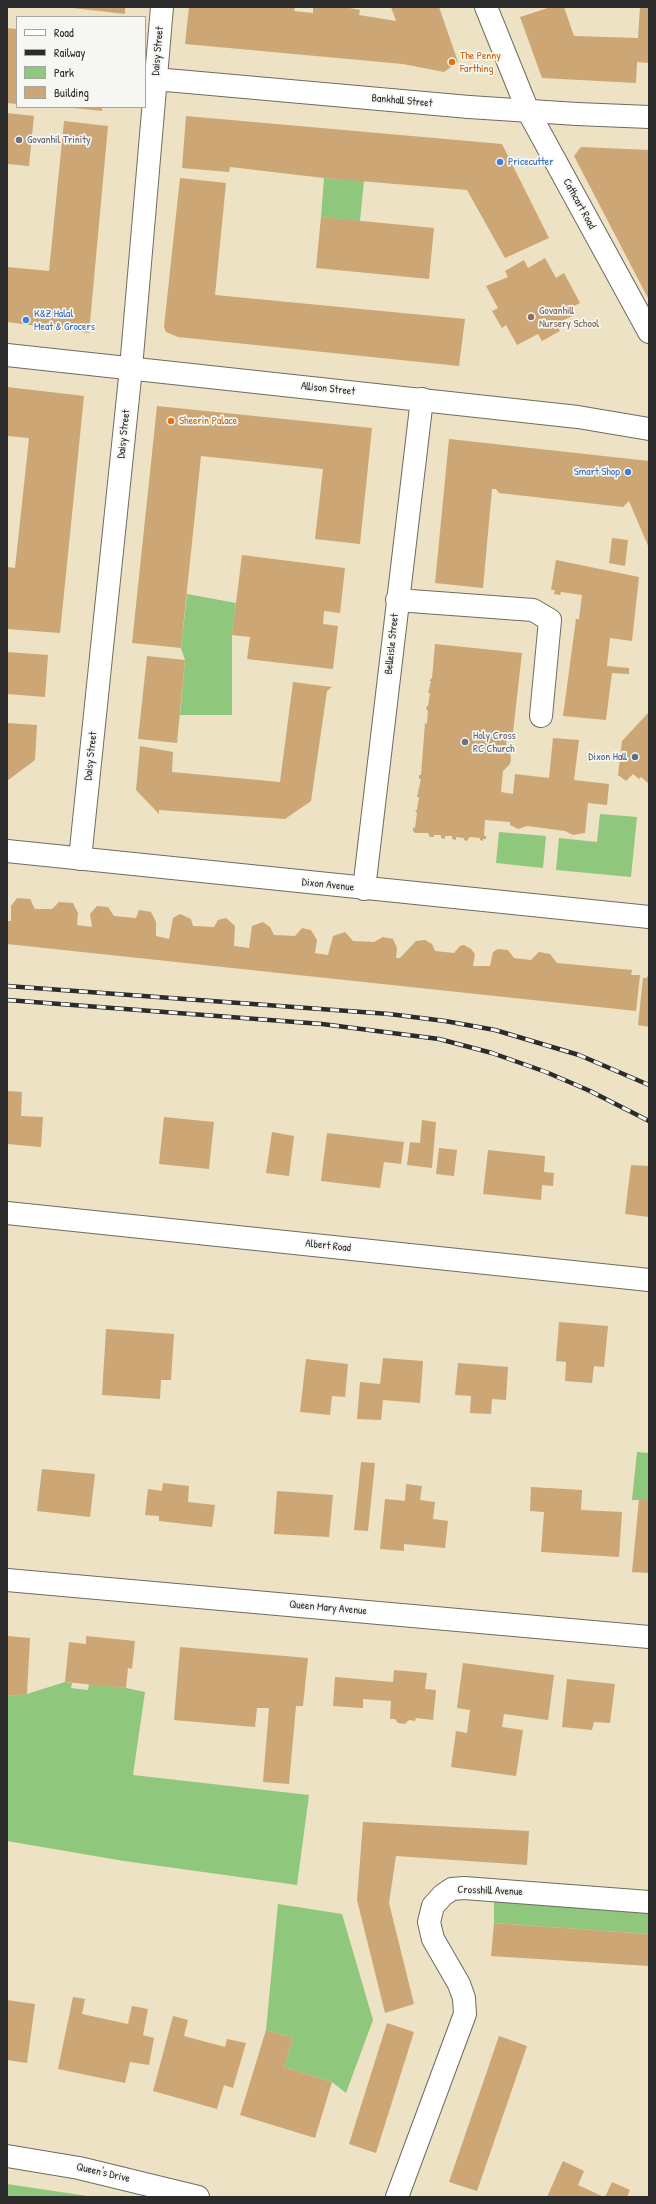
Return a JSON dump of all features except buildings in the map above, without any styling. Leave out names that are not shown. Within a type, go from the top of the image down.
[{"type":"street","name":"Daisy Street","points":[[80,860],[131,368],[162,7]]},
{"type":"street","name":"Cathcart Road","points":[[486,7],[528,111],[649,332]]},
{"type":"street","name":"Bankhall Street","points":[[155,79],[469,107],[649,117]]},
{"type":"street","name":"Allison Street","points":[[7,355],[422,399],[578,417],[649,429]]},
{"type":"street","name":"Belleisle Street","points":[[364,888],[422,399]]},
{"type":"street","points":[[397,600],[533,610],[550,620],[541,716]]},
{"type":"street","name":"Dixon Avenue","points":[[7,851],[80,860],[649,917]]},
{"type":"street","name":"Albert Road","points":[[7,1213],[649,1280]]},
{"type":"street","name":"Queen Mary Avenue","points":[[7,1580],[649,1637]]},
{"type":"street","name":"Crosshill Avenue","points":[[397,2197],[465,2014],[464,1998],[459,1984],[433,1939],[429,1922],[433,1906],[443,1895],[452,1889],[464,1888],[649,1902]]},
{"type":"street","name":"Queen's Drive","points":[[7,2156],[79,2168],[198,2197]]},
{"type":"green space","points":[[324,178],[364,181],[360,221],[321,217]]},
{"type":"green space","points":[[187,594],[236,603],[232,635],[232,715],[180,715],[185,660],[181,648]]},
{"type":"green space","points":[[600,814],[637,817],[631,877],[556,870],[559,838],[597,842]]},
{"type":"green space","points":[[499,832],[546,836],[543,868],[496,863]]},
{"type":"green space","points":[[637,1452],[649,1453],[649,1500],[632,1500]]},
{"type":"green space","points":[[65,1682],[72,1683],[71,1688],[88,1690],[89,1684],[126,1688],[145,1692],[133,1775],[309,1795],[297,1885],[124,1861],[7,1841],[7,1696],[27,1694]]},
{"type":"green space","points":[[494,1897],[649,1907],[649,1934],[494,1923]]},
{"type":"green space","points":[[278,1904],[342,1914],[373,2020],[346,2093],[332,2082],[284,2067],[293,2038],[266,2030]]},
{"type":"green space","points":[[7,2184],[94,2197],[7,2197]]},
{"type":"railway","points":[[7,986],[389,1014],[445,1021],[495,1030],[579,1055],[649,1085]]},
{"type":"railway","points":[[7,1000],[322,1024],[439,1039],[492,1053],[546,1072],[590,1091],[649,1121]]},
{"type":"place","name":"The Penny Farthing","points":[[452,62]]},
{"type":"place","name":"Govanhil Trinity","points":[[19,140]]},
{"type":"place","name":"Pricecutter","points":[[500,162]]},
{"type":"place","name":"Govanhill Nursery School","points":[[531,317]]},
{"type":"place","name":"K&Z Halal Meat & Grocers","points":[[26,320]]},
{"type":"place","name":"Sheerin Palace","points":[[171,421]]},
{"type":"place","name":"Smart Shop","points":[[628,472]]},
{"type":"place","name":"Holy Cross RC Church","points":[[465,742]]},
{"type":"place","name":"Dixon Hall","points":[[635,757]]}]
